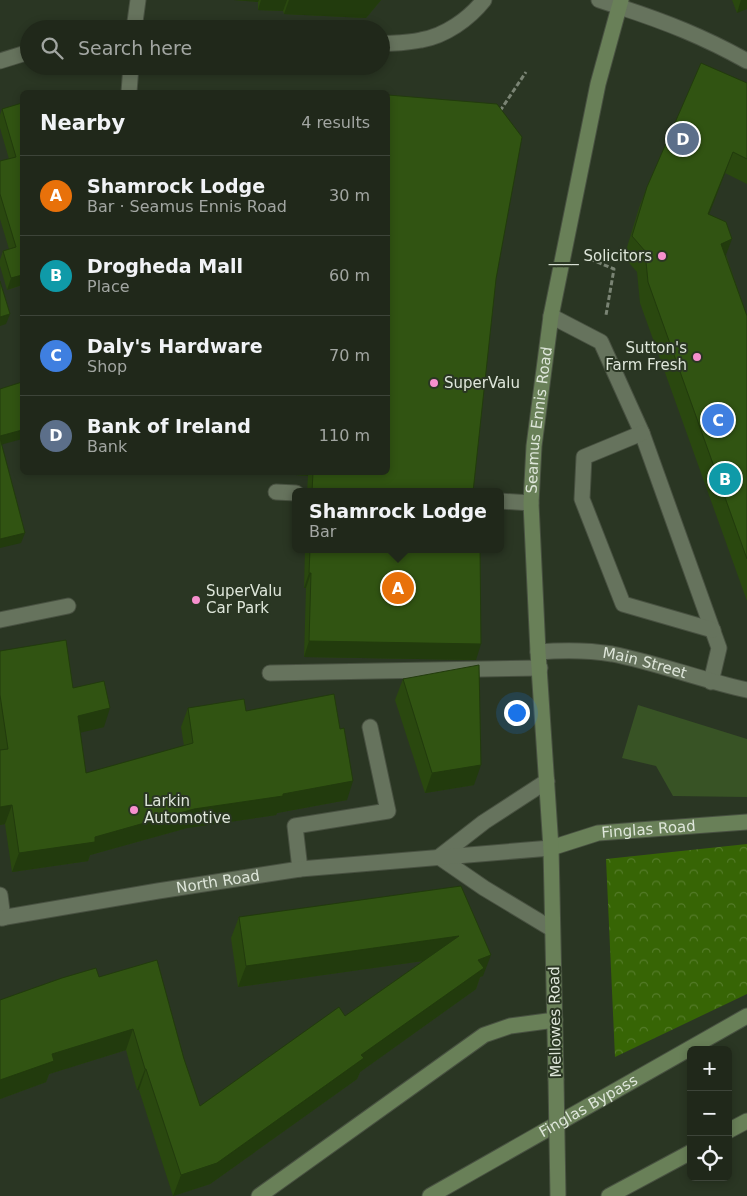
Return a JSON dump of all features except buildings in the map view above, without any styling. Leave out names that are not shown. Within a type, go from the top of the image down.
[{"type":"main road","name":"Seamus Ennis Road","points":[[551,848],[538,652],[531,503],[534,446],[551,316],[566,250],[598,84],[620,3]]},
{"type":"main road","name":"Finglas Road","points":[[551,848],[598,832],[747,822]]},
{"type":"main road","name":"Mellowes Road","points":[[551,848],[558,1196]]},
{"type":"main road","name":"Finglas Bypass","points":[[430,1196],[747,1016]]},
{"type":"main road","points":[[259,1196],[484,1035],[510,1026],[555,1020]]},
{"type":"main road","points":[[732,1129],[747,1121]]},
{"type":"main road","points":[[609,1196],[687,1154]]},
{"type":"street","points":[[135,20],[138,0]]},
{"type":"street","points":[[390,43],[422,40],[442,33],[465,20],[484,0]]},
{"type":"street","points":[[599,0],[620,3],[670,23],[704,38],[747,61]]},
{"type":"street","points":[[0,62],[20,55]]},
{"type":"street","points":[[129,90],[130,75]]},
{"type":"street","points":[[551,316],[601,342],[642,433],[720,648],[711,682]]},
{"type":"street","points":[[642,433],[584,457],[582,500],[623,604],[712,630]]},
{"type":"street","points":[[276,492],[292,493]]},
{"type":"street","points":[[504,501],[531,503]]},
{"type":"street","points":[[0,620],[68,606]]},
{"type":"street","name":"Main Street","points":[[538,652],[579,651],[611,654],[747,690]]},
{"type":"street","points":[[270,673],[540,668]]},
{"type":"street","points":[[300,869],[294,826],[388,811],[370,727]]},
{"type":"street","points":[[547,781],[484,822],[439,857],[484,888],[552,929]]},
{"type":"street","name":"North Road","points":[[2,918],[300,869],[551,848]]},
{"type":"street","points":[[0,895],[2,918]]},
{"type":"path","points":[[499,114],[526,72]]},
{"type":"path","points":[[566,250],[614,269],[601,342]]},
{"type":"green space","points":[[638,705],[747,739],[747,797],[673,796],[656,766],[622,758]]},
{"type":"green space","points":[[747,844],[747,994],[615,1057],[606,859]]},
{"type":"place","name":"Bank of Ireland","points":[[683,139]]},
{"type":"place","name":"____ Solicitors","points":[[662,256]]},
{"type":"place","name":"Sutton's Farm Fresh","points":[[697,357]]},
{"type":"place","name":"SuperValu","points":[[434,383]]},
{"type":"place","name":"Daly's Hardware","points":[[718,420]]},
{"type":"place","name":"Drogheda Mall","points":[[725,479]]},
{"type":"place","name":"Shamrock Lodge","points":[[398,588]]},
{"type":"place","name":"SuperValu Car Park","points":[[196,600]]},
{"type":"place","name":"Larkin Automotive","points":[[134,810]]}]
